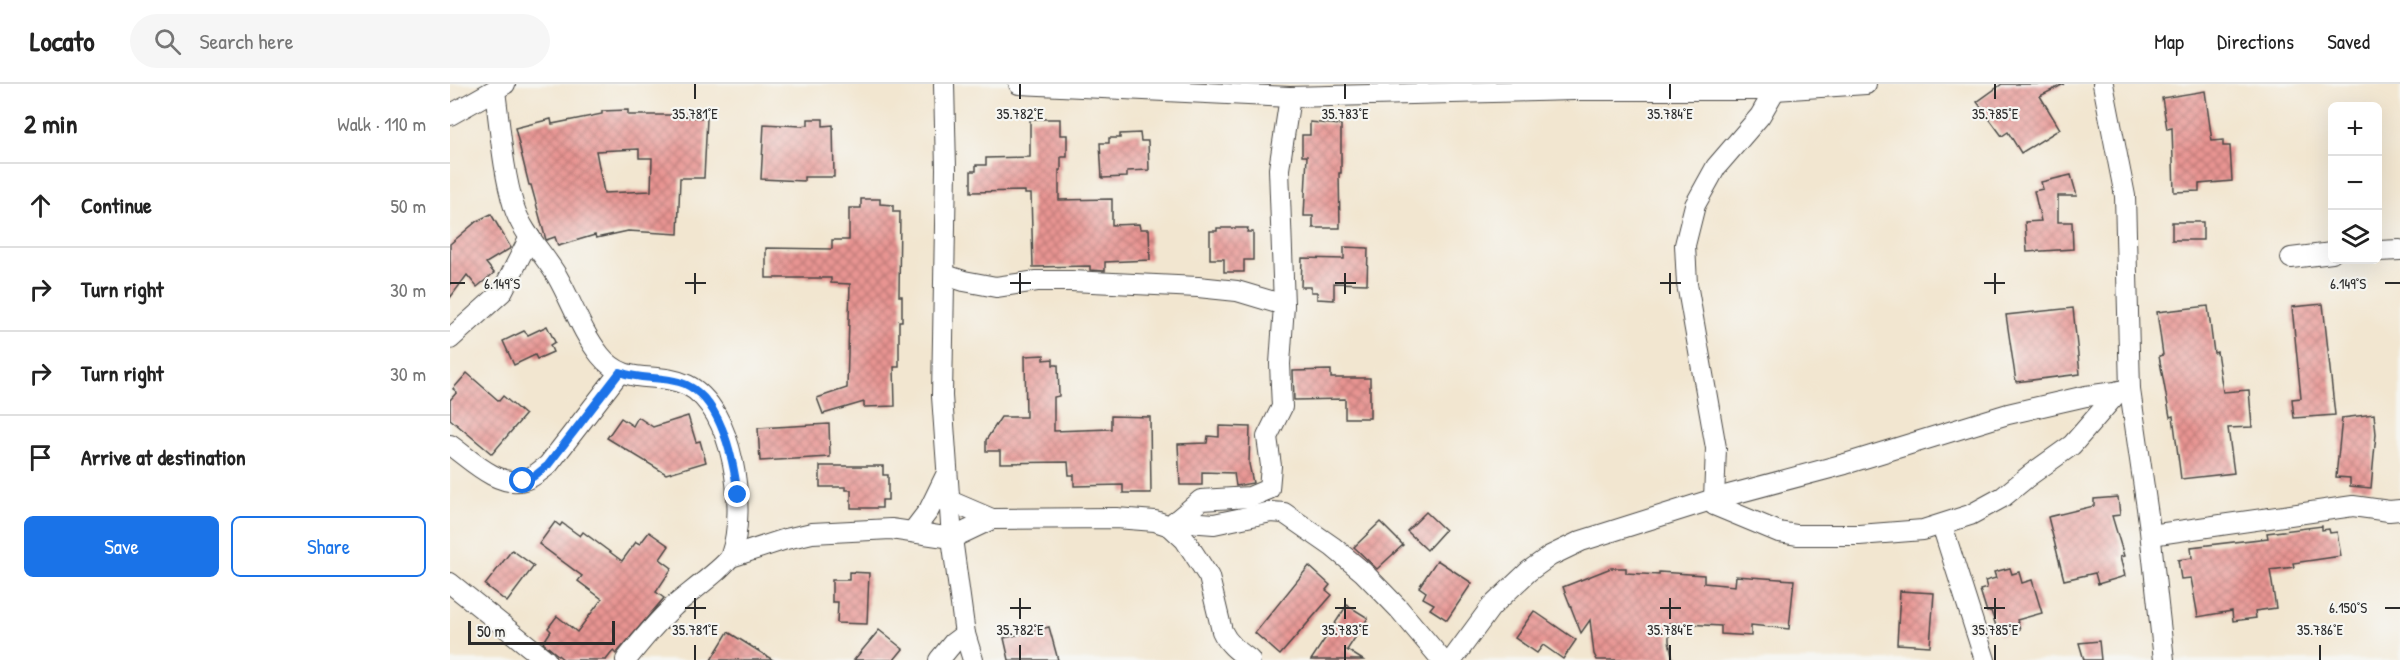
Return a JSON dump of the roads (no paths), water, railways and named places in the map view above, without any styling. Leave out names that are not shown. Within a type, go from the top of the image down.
[{"type":"street","points":[[944,84],[945,275],[942,396],[952,538],[965,634],[973,660]]},
{"type":"street","points":[[1019,84],[1290,97],[1573,87],[1775,87],[1866,84]]},
{"type":"street","points":[[2103,84],[2126,205],[2124,390],[2151,535],[2164,660]]},
{"type":"street","points":[[452,110],[500,87],[514,209],[558,277],[586,335],[602,357],[620,372],[631,376],[677,381],[689,386],[708,403],[726,437],[734,465],[738,519],[731,557]]},
{"type":"street","points":[[1714,502],[1716,448],[1687,284],[1685,245],[1695,205],[1716,167],[1760,116],[1775,87]]},
{"type":"street","points":[[1172,524],[1202,500],[1250,497],[1269,489],[1271,466],[1267,437],[1282,407],[1280,364],[1284,305],[1279,169],[1290,97]]},
{"type":"street","points":[[450,339],[502,292],[530,237]]},
{"type":"street","points":[[2382,250],[2400,250]]},
{"type":"street","points":[[2291,258],[2328,253]]},
{"type":"street","points":[[945,275],[996,287],[1037,281],[1198,287],[1237,291],[1284,305]]},
{"type":"street","points":[[450,445],[494,476],[511,482],[533,477],[548,465],[620,372]]},
{"type":"street","points":[[1714,502],[1779,532],[1797,535],[1903,533],[1942,525],[1992,505],[2072,445],[2124,390]]},
{"type":"street","points":[[1452,660],[1491,607],[1529,571],[1550,556],[1581,541],[2008,414],[2075,398],[2124,390]]},
{"type":"street","points":[[913,531],[929,510],[946,475]]},
{"type":"street","points":[[950,501],[992,519],[1116,518],[1172,524],[1214,524],[1271,512],[1284,513],[1333,547],[1363,572],[1399,609],[1442,660]]},
{"type":"street","points":[[2151,535],[2353,506],[2389,511],[2400,510]]},
{"type":"street","points":[[626,660],[674,606],[731,557],[812,533],[891,530],[913,531],[952,538],[992,519]]},
{"type":"street","points":[[1172,524],[1185,540],[1213,585],[1222,631],[1226,639],[1233,648],[1250,660]]},
{"type":"street","points":[[1942,525],[1985,660]]},
{"type":"street","points":[[450,583],[546,660]]},
{"type":"street","points":[[939,660],[953,643],[965,634]]}]
